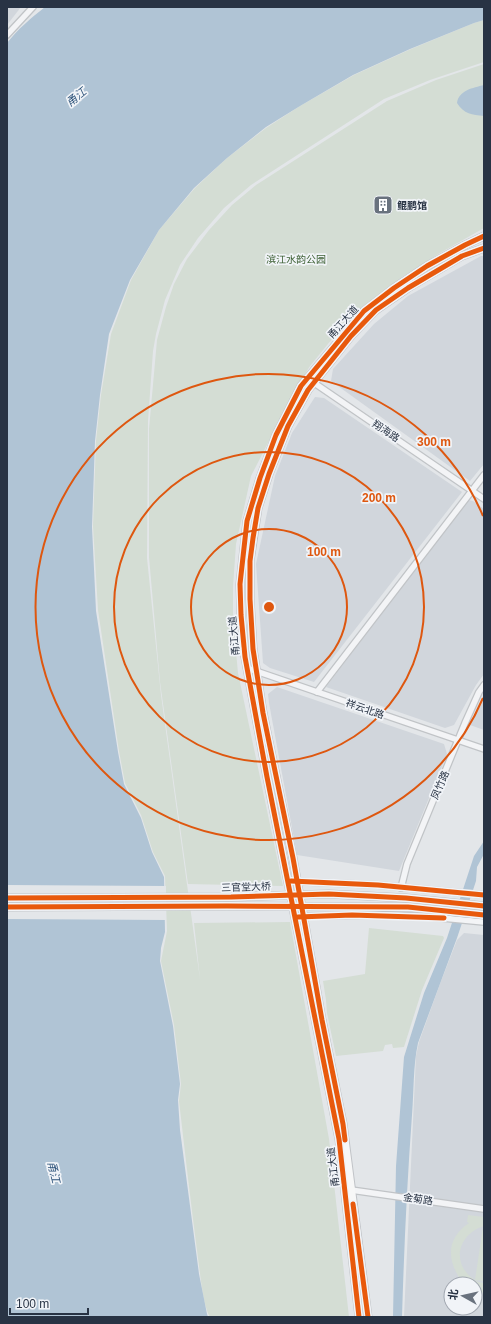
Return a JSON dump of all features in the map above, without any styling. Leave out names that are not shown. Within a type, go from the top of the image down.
[{"type":"main road","name":"甬江大道","points":[[359,1317],[339,1138],[294,917],[258,733],[247,668],[240,615],[240,584],[247,520],[260,478],[276,435],[301,386],[364,312],[394,288],[427,266],[484,236]]},
{"type":"main road","name":"甬江大道","points":[[368,1317],[343,1124],[253,649],[250,599],[250,561],[258,508],[269,474],[288,426],[308,390],[351,336],[376,310],[408,288],[462,256],[484,248]]},
{"type":"main road","name":"三官堂大桥","points":[[7,898],[230,897],[329,894],[406,898],[484,906]]},
{"type":"main road","name":"三官堂大桥","points":[[7,907],[408,907],[484,915]]},
{"type":"street","points":[[7,35],[33,7]]},
{"type":"street","name":"翔海路","points":[[308,378],[484,499]]},
{"type":"street","points":[[317,692],[484,475]]},
{"type":"street","name":"祥云北路","points":[[247,668],[484,749]]},
{"type":"street","name":"凤竹路","points":[[401,888],[407,864],[465,723],[484,685]]},
{"type":"street","points":[[288,881],[484,895]]},
{"type":"street","points":[[294,917],[387,915],[432,917],[484,922]]},
{"type":"street","name":"金菊路","points":[[351,1190],[484,1209]]},
{"type":"shaded area","points":[[7,7],[21,7],[7,25]]},
{"type":"shaded area","points":[[481,256],[484,256],[484,464],[470,481],[331,381],[333,369],[374,324],[408,296]]},
{"type":"shaded area","points":[[315,397],[324,398],[462,492],[314,682],[270,668],[263,663],[256,564],[275,476],[292,433]]},
{"type":"shaded area","points":[[468,500],[473,501],[484,509],[484,674],[476,685],[454,725],[445,728],[326,687]]},
{"type":"shaded area","points":[[277,687],[444,744],[447,754],[399,871],[297,855],[269,703],[268,694]]},
{"type":"shaded area","points":[[484,699],[484,730],[470,725]]},
{"type":"shaded area","points":[[464,933],[484,935],[484,1317],[404,1317],[416,1056],[419,1042],[457,940]]},
{"type":"green space","points":[[484,20],[484,62],[430,80],[384,99],[251,185],[224,208],[198,238],[180,265],[165,300],[156,334],[153,351],[148,421],[147,558],[161,695],[200,979],[194,923],[290,922],[329,1139],[349,1317],[210,1317],[201,1280],[193,1218],[179,1101],[181,1084],[174,1025],[161,961],[167,931],[165,876],[153,852],[141,815],[125,783],[98,610],[93,526],[96,441],[101,395],[111,334],[131,280],[159,230],[195,188],[227,158],[266,128],[300,106],[354,75],[411,49]]},
{"type":"green space","name":"滨江水韵公园","points":[[484,64],[484,228],[402,277],[332,339],[310,366],[295,390],[251,476],[236,544],[233,587],[233,619],[238,673],[283,886],[188,884],[160,682],[149,557],[149,429],[157,340],[174,284],[187,259],[209,230],[232,205],[256,185],[387,101],[436,80]]},
{"type":"green space","points":[[369,928],[443,936],[444,938],[422,990],[404,1047],[393,1048],[392,1044],[385,1045],[383,1051],[336,1056],[327,1013],[323,981],[365,974]]},
{"type":"green space","points":[[468,1215],[484,1217],[484,1226],[475,1230],[468,1236],[463,1242],[460,1250],[462,1266],[471,1276],[459,1276],[452,1259],[452,1243],[461,1229],[469,1223],[467,1222]]},
{"type":"green space","points":[[483,1227],[484,1228],[484,1281],[483,1276],[476,1276]]},
{"type":"water","name":"甬江","points":[[45,7],[484,7],[484,20],[410,49],[353,75],[266,127],[227,158],[194,188],[159,230],[130,280],[109,334],[95,441],[92,527],[96,611],[124,784],[141,818],[152,852],[164,877],[165,932],[161,948],[160,961],[173,1026],[180,1084],[178,1100],[180,1130],[199,1274],[208,1317],[7,1317],[7,43],[25,24]]},
{"type":"water","points":[[484,85],[484,116],[472,114],[462,110],[457,103],[461,95],[467,90]]},
{"type":"water","points":[[484,841],[484,854],[477,867],[476,881],[416,1052],[402,1317],[393,1317],[396,1166],[404,1057],[424,993],[447,938],[474,856]]},
{"type":"pier","points":[[7,885],[166,886],[166,920],[7,919]]},
{"type":"cycle path","points":[[359,1317],[339,1139],[267,777],[245,657],[240,584],[247,521],[260,478],[276,435],[301,386],[364,311],[394,288],[427,266],[484,236]]},
{"type":"cycle path","points":[[345,1140],[293,858],[263,713],[253,649],[250,599],[250,561],[253,538],[258,508],[269,474],[288,426],[308,390],[351,336],[376,310],[408,288],[462,256],[484,248]]},
{"type":"cycle path","points":[[291,881],[378,885],[484,895]]},
{"type":"cycle path","points":[[7,898],[231,897],[329,894],[406,898],[484,906]]},
{"type":"cycle path","points":[[7,907],[408,907],[484,915]]},
{"type":"cycle path","points":[[298,917],[352,915],[444,918]]},
{"type":"cycle path","points":[[353,1204],[368,1317]]},
{"type":"place","name":"鲲鹏馆","points":[[383,205]]}]
